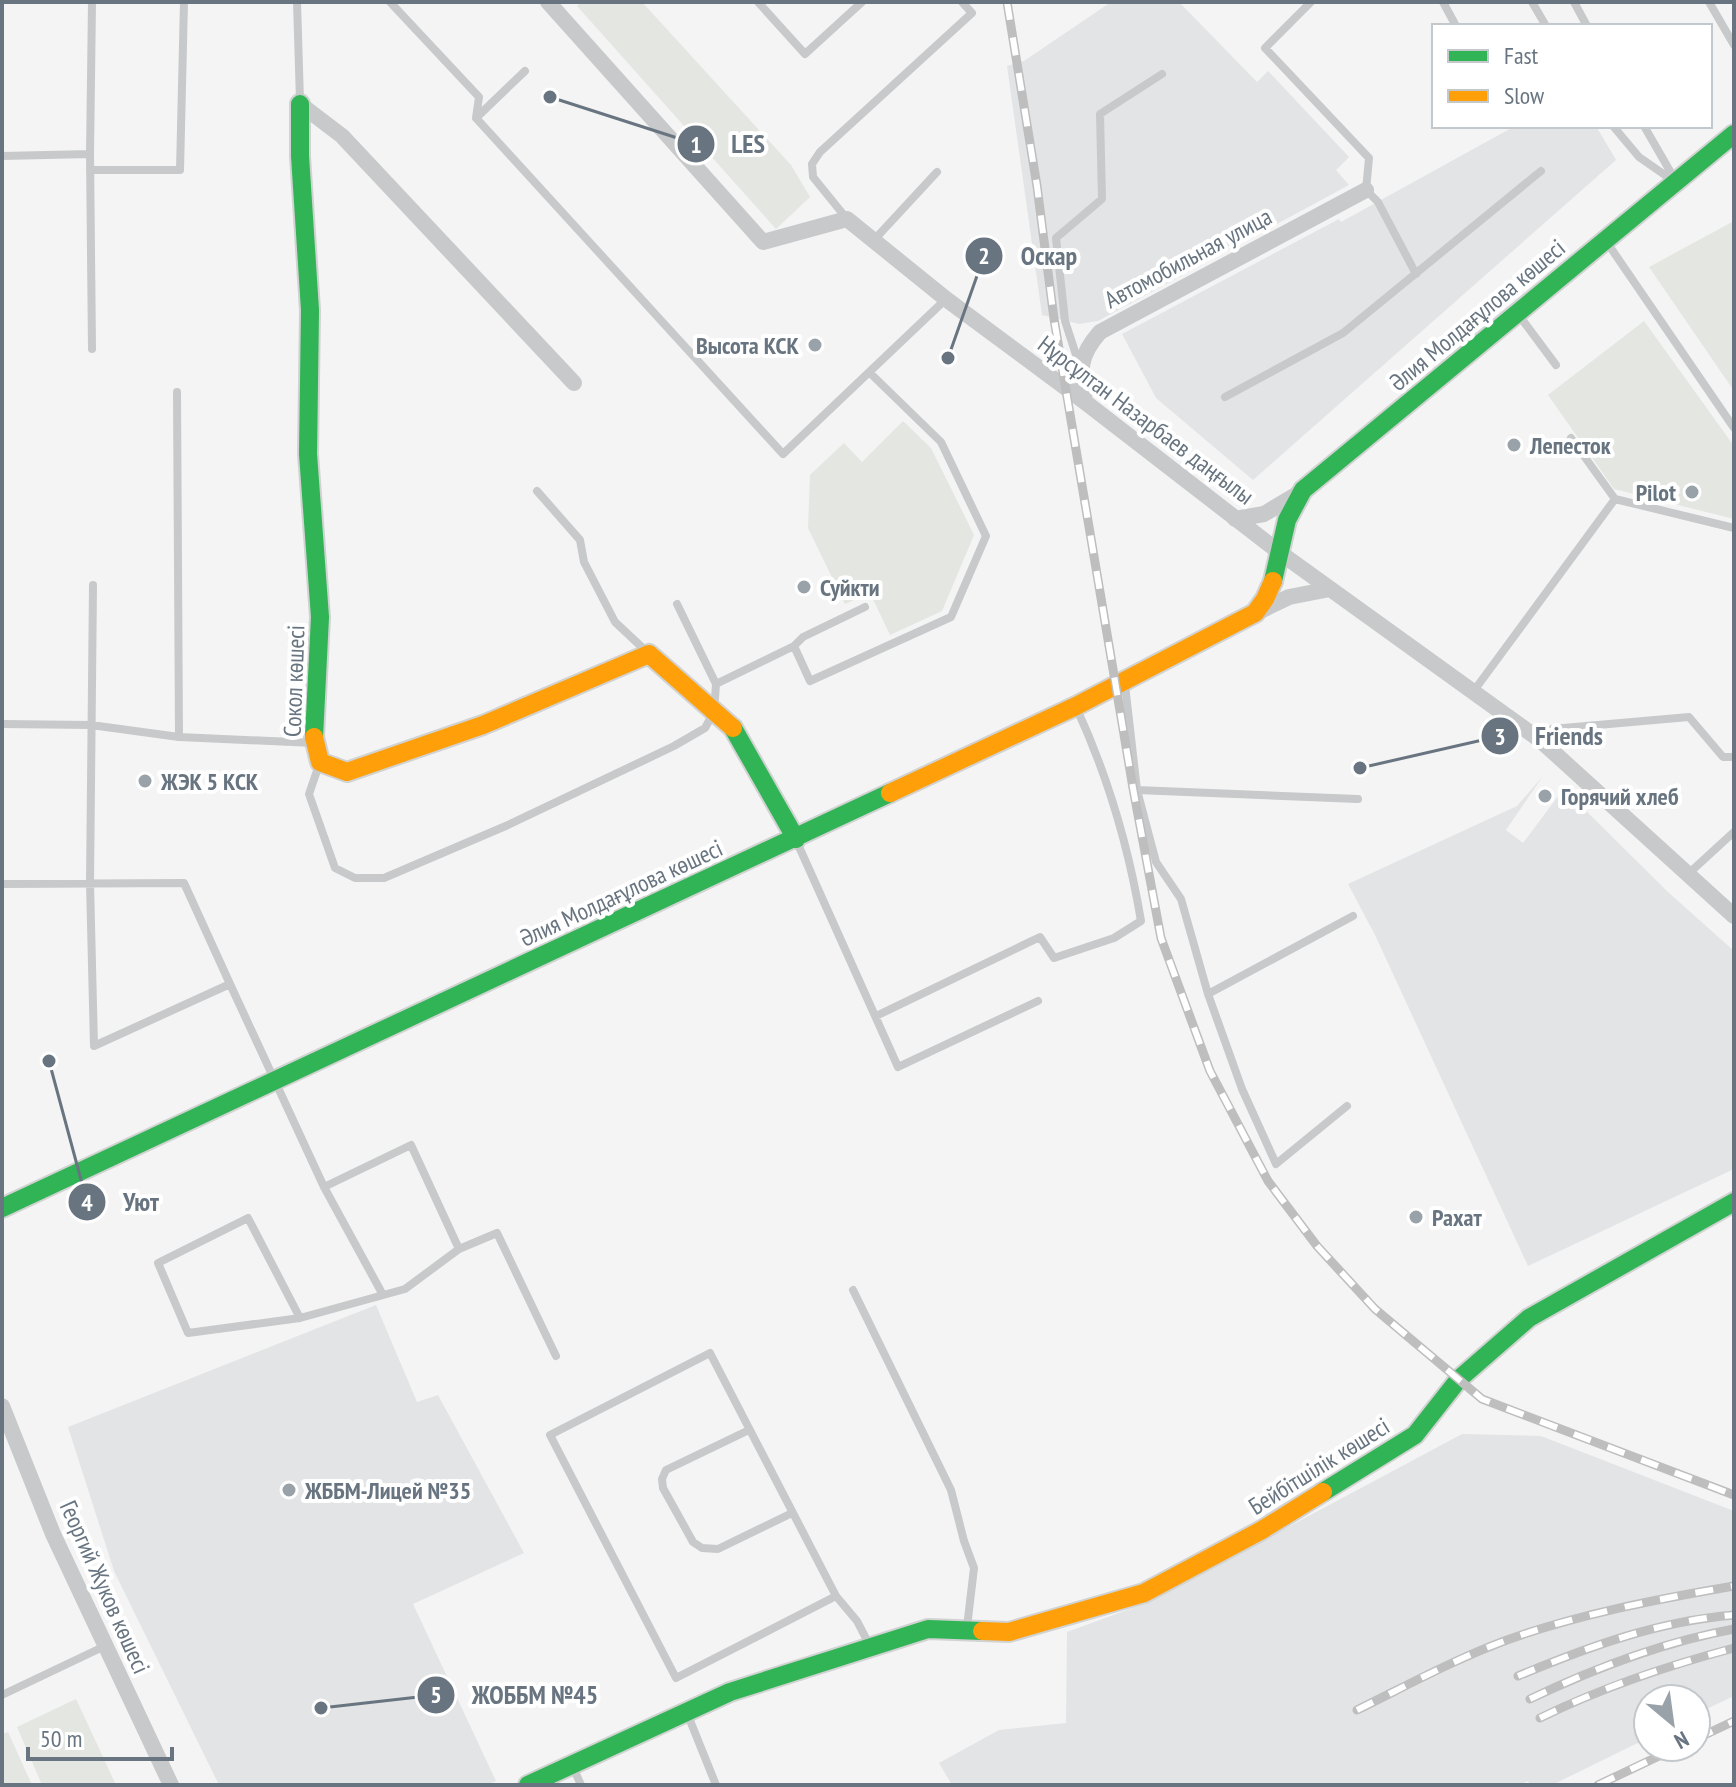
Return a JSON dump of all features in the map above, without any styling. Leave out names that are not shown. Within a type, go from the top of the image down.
[{"type":"street","points":[[548,2],[763,242],[847,219]]},
{"type":"street","points":[[300,104],[342,136],[574,383]]},
{"type":"street","name":"Сокол көшесі","points":[[300,104],[300,156],[310,310],[308,454],[320,617],[314,743],[320,762],[347,772],[483,725],[649,654]]},
{"type":"street","name":"Әлия Молдағұлова көшесі","points":[[2,1208],[796,839],[1125,682],[1255,613],[1269,593],[1289,509],[1303,490],[1734,134]]},
{"type":"street","name":"Автомобильная улица","points":[[1081,370],[1085,349],[1100,332],[1366,190]]},
{"type":"street","name":"Нұрсұлтан Назарбаев даңғылы","points":[[847,219],[946,299],[1235,519],[1540,740],[1734,916]]},
{"type":"street","points":[[1081,370],[1085,402]]},
{"type":"street","points":[[1235,519],[1264,514],[1303,490]]},
{"type":"street","points":[[1255,613],[1289,597],[1330,589]]},
{"type":"street","points":[[649,654],[735,730],[796,839]]},
{"type":"street","name":"Бейбітшілік көшесі","points":[[528,1785],[730,1692],[928,1629],[1009,1632],[1144,1593],[1262,1530],[1415,1435],[1459,1379],[1529,1318],[1734,1202]]},
{"type":"street","name":"Георгий Жуков көшесі","points":[[2,1406],[53,1534],[171,1785]]},
{"type":"lane","points":[[92,2],[92,349]]},
{"type":"lane","points":[[90,170],[180,170],[184,2]]},
{"type":"lane","points":[[297,2],[300,104]]},
{"type":"lane","points":[[390,2],[479,97],[476,118]]},
{"type":"lane","points":[[758,2],[805,54],[862,2]]},
{"type":"lane","points":[[962,2],[972,13]]},
{"type":"lane","points":[[847,219],[813,177],[812,164],[820,152],[972,13],[973,2]]},
{"type":"lane","points":[[1311,2],[1265,48],[1369,158],[1366,190],[1378,202],[1416,274]]},
{"type":"lane","points":[[1443,2],[1455,24]]},
{"type":"lane","points":[[1532,2],[1545,24]]},
{"type":"lane","points":[[1574,2],[1586,24]]},
{"type":"lane","points":[[1709,2],[1734,45]]},
{"type":"lane","points":[[476,118],[525,71]]},
{"type":"lane","points":[[1081,370],[1065,321],[1056,238],[1102,199],[1100,114],[1162,74]]},
{"type":"lane","points":[[476,118],[783,454],[946,299]]},
{"type":"lane","points":[[1615,128],[1639,157],[1676,182]]},
{"type":"lane","points":[[1645,128],[1676,182]]},
{"type":"lane","points":[[2,156],[90,154]]},
{"type":"lane","points":[[1225,397],[1343,333],[1541,171]]},
{"type":"lane","points":[[874,240],[937,172]]},
{"type":"lane","points":[[1605,241],[1734,428]]},
{"type":"lane","points":[[1517,314],[1556,365]]},
{"type":"lane","points":[[794,646],[810,681],[951,617],[986,536],[941,442],[869,372]]},
{"type":"lane","points":[[177,392],[179,737]]},
{"type":"lane","points":[[1571,438],[1615,499],[1734,528]]},
{"type":"lane","points":[[537,491],[580,540],[584,562],[615,622],[649,654]]},
{"type":"lane","points":[[1473,692],[1615,499]]},
{"type":"lane","points":[[93,585],[90,883],[94,1046],[230,984]]},
{"type":"lane","points":[[320,762],[309,794],[335,868],[355,878],[384,878],[508,825],[674,746],[705,728],[714,712],[716,684],[677,604]]},
{"type":"lane","points":[[716,684],[865,607]]},
{"type":"lane","points":[[1125,682],[1137,790],[1156,862],[1181,899],[1208,994],[1242,1089],[1276,1164],[1347,1106]]},
{"type":"lane","points":[[876,1016],[1040,937],[1054,958],[1114,938],[1141,921],[1133,872],[1076,706]]},
{"type":"lane","points":[[1540,740],[1552,729],[1689,717],[1723,757],[1734,757]]},
{"type":"lane","points":[[2,724],[91,725],[179,737],[314,743]]},
{"type":"lane","points":[[1137,790],[1358,799]]},
{"type":"lane","points":[[1687,875],[1734,832]]},
{"type":"lane","points":[[796,839],[898,1067],[1038,1001]]},
{"type":"lane","points":[[2,884],[184,883],[324,1187],[383,1295]]},
{"type":"lane","points":[[1208,994],[1353,916]]},
{"type":"lane","points":[[324,1187],[411,1145],[459,1249]]},
{"type":"lane","points":[[300,1318],[248,1218],[158,1263],[188,1333],[300,1318],[405,1289],[459,1249],[497,1233],[556,1356]]},
{"type":"lane","points":[[853,1290],[951,1490],[974,1568],[967,1631]]},
{"type":"lane","points":[[836,1596],[676,1678],[550,1435],[710,1353],[836,1596],[857,1621],[871,1648]]},
{"type":"lane","points":[[749,1430],[666,1470],[662,1479],[663,1488],[693,1542],[702,1548],[718,1549],[792,1513]]},
{"type":"lane","points":[[2,1695],[105,1646]]},
{"type":"lane","points":[[687,1712],[716,1785]]},
{"type":"lane","points":[[572,1765],[581,1785]]},
{"type":"shaded area","points":[[581,2],[642,2],[791,165],[810,197],[776,229],[577,6]]},
{"type":"shaded area","points":[[1111,2],[1179,2],[1257,82],[1268,71],[1349,157],[1336,170],[1349,185],[1098,321],[1079,324],[1042,315],[1007,66],[1024,61]]},
{"type":"shaded area","points":[[1511,128],[1597,128],[1616,160],[1253,480],[1156,398],[1122,334],[1339,219],[1341,222]]},
{"type":"shaded area","points":[[1734,221],[1734,391],[1649,267]]},
{"type":"shaded area","points":[[1644,321],[1734,446],[1734,519],[1614,489],[1548,395]]},
{"type":"shaded area","points":[[903,421],[931,448],[974,535],[942,611],[890,635],[870,593],[845,604],[808,528],[810,475],[844,443],[862,462]]},
{"type":"shaded area","points":[[1543,776],[1506,830],[1523,843],[1562,791],[1569,794],[1668,892],[1734,951],[1734,1169],[1528,1266],[1375,935],[1348,884],[1517,806]]},
{"type":"shaded area","name":"ЖББМ-Лицей №35","points":[[376,1305],[417,1402],[438,1395],[524,1553],[413,1604],[496,1781],[487,1785],[219,1785],[114,1571],[68,1427]]},
{"type":"shaded area","points":[[1462,1434],[1541,1436],[1734,1511],[1734,1696],[1712,1706],[1712,1683],[1632,1683],[1632,1746],[1552,1785],[1530,1785],[1528,1781],[1519,1785],[952,1785],[939,1763],[999,1730],[1066,1723],[1067,1632],[1146,1603]]},
{"type":"shaded area","points":[[76,1699],[116,1785],[42,1785],[17,1727]]},
{"type":"shaded area","points":[[8,1732],[32,1785],[2,1785],[2,1734]]},
{"type":"railway","points":[[1007,2],[1037,186],[1054,319],[1161,938],[1210,1071],[1268,1181],[1317,1246],[1375,1309],[1482,1399],[1734,1495]]},
{"type":"railway","points":[[1357,1710],[1469,1656],[1534,1631],[1619,1608],[1734,1586]]},
{"type":"railway","points":[[1518,1676],[1651,1629],[1734,1615]]},
{"type":"railway","points":[[1530,1699],[1630,1657],[1734,1629]]},
{"type":"railway","points":[[1540,1718],[1635,1678],[1734,1648]]},
{"type":"railway","points":[[1712,1731],[1734,1721]]},
{"type":"railway","points":[[1598,1785],[1644,1763]]},
{"type":"traffic: fast","points":[[300,104],[300,156],[310,310],[308,454],[320,617],[314,737]]},
{"type":"traffic: fast","points":[[1273,581],[1287,520],[1303,490],[1734,134]]},
{"type":"traffic: fast","points":[[733,728],[796,839]]},
{"type":"traffic: fast","points":[[2,1208],[890,793]]},
{"type":"traffic: fast","points":[[1323,1492],[1415,1435],[1459,1379],[1529,1318],[1734,1202]]},
{"type":"traffic: fast","points":[[528,1785],[730,1692],[928,1629],[982,1631]]},
{"type":"traffic: slow","points":[[890,793],[1076,706],[1255,613],[1273,581]]},
{"type":"traffic: slow","points":[[314,737],[320,762],[347,772],[483,725],[649,654],[733,728]]},
{"type":"traffic: slow","points":[[982,1631],[1009,1632],[1144,1593],[1262,1530],[1323,1492]]},
{"type":"place","name":"LES","points":[[550,97]]},
{"type":"place","name":"Высота КСК","points":[[815,345]]},
{"type":"place","name":"Оскар","points":[[948,358]]},
{"type":"place","name":"Лепесток","points":[[1514,445]]},
{"type":"place","name":"Pilot","points":[[1692,492]]},
{"type":"place","name":"Суйкти","points":[[804,587]]},
{"type":"place","name":"Friends","points":[[1360,768]]},
{"type":"place","name":"ЖЭК 5 КСК","points":[[145,781]]},
{"type":"place","name":"Горячий хлеб","points":[[1545,796]]},
{"type":"place","name":"Уют","points":[[49,1061]]},
{"type":"place","name":"Рахат","points":[[1416,1217]]},
{"type":"place","name":"ЖББМ-Лицей №35","points":[[289,1490]]},
{"type":"place","name":"ЖОББМ №45","points":[[321,1708]]}]
